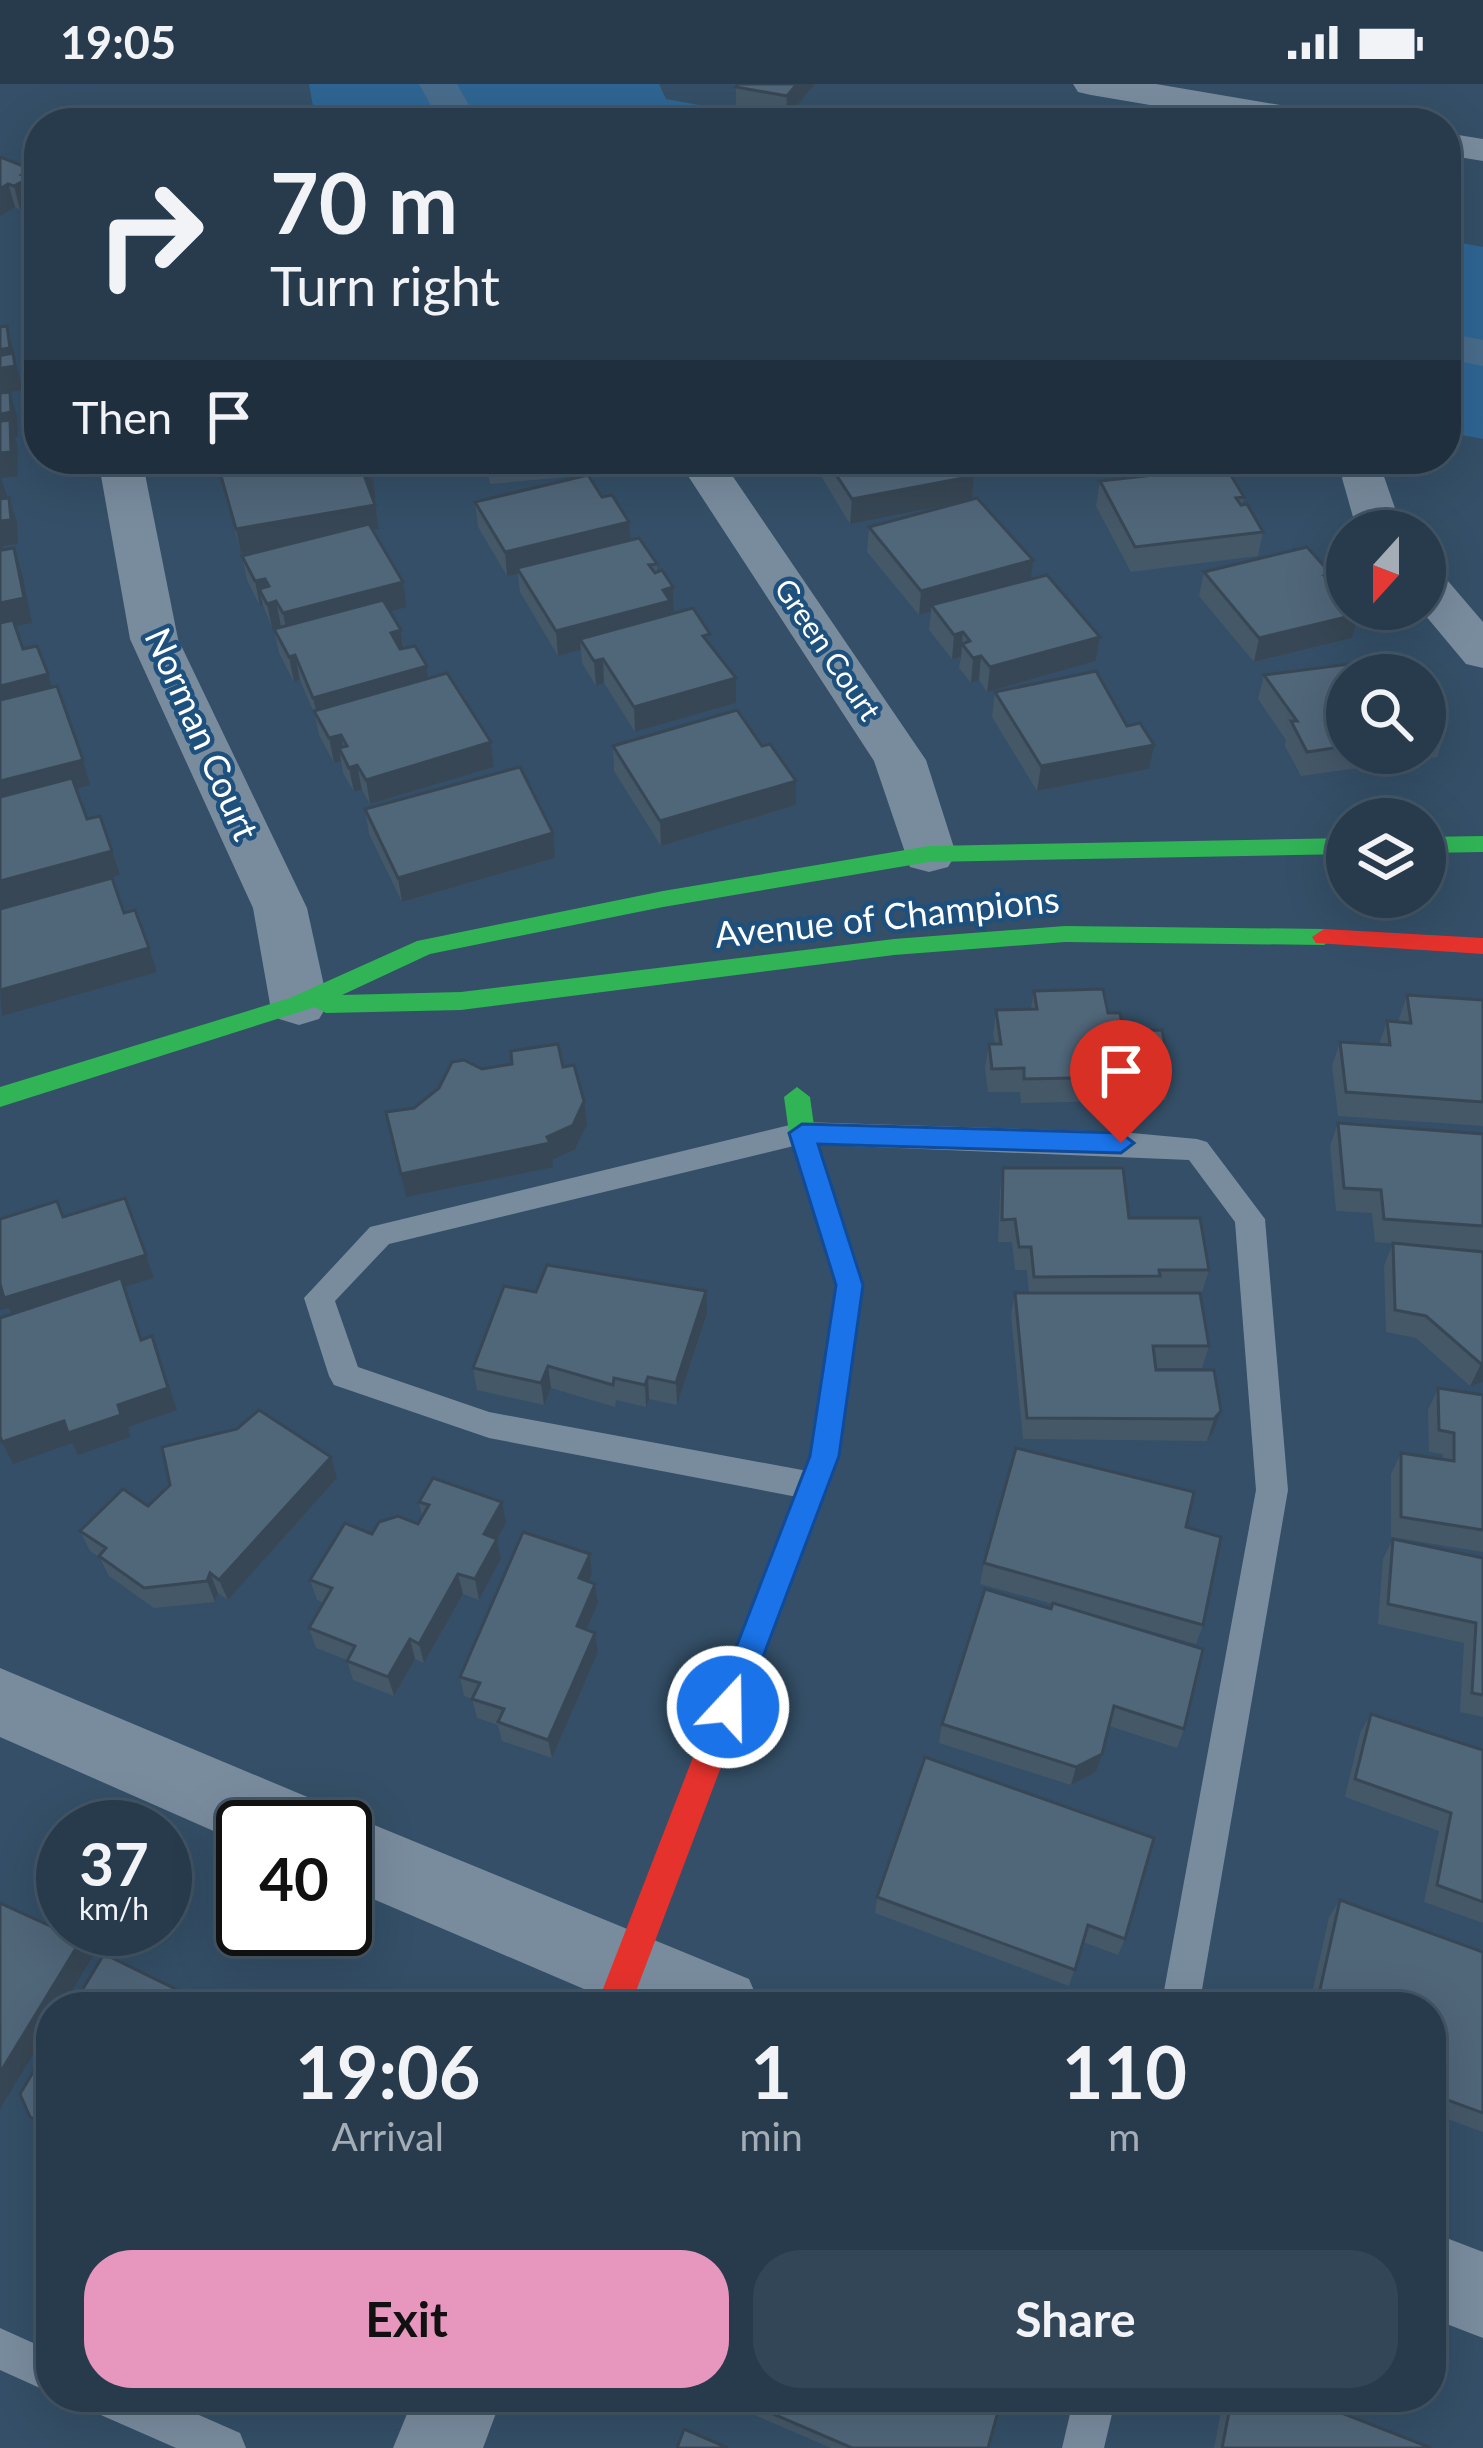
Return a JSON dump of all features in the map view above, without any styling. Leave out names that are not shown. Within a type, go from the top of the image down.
[{"type":"street","points":[[1091,84],[1233,108]]},
{"type":"street","name":"Norman Court","points":[[123,474],[154,639],[280,908],[299,1004]]},
{"type":"street","name":"Green Court","points":[[709,474],[900,760],[929,854]]},
{"type":"street","points":[[1365,478],[1373,510]]},
{"type":"street","points":[[1446,609],[1483,653]]},
{"type":"street","points":[[1446,844],[1483,844]]},
{"type":"street","name":"Avenue of Champions","points":[[0,1097],[299,1004],[425,947],[929,854],[1326,846]]},
{"type":"street","name":"Avenue of Champions","points":[[299,1004],[461,1001],[894,947],[1064,934],[1259,934],[1483,946]]},
{"type":"street","points":[[372,1864],[620,1989],[824,1456],[850,1285],[802,1133],[796,1097]]},
{"type":"street","points":[[0,1702],[227,1800]]},
{"type":"street","points":[[1446,2281],[1483,2295]]},
{"type":"street","points":[[438,2448],[452,2412]]},
{"type":"lane","points":[[813,1486],[489,1425],[345,1376],[319,1298],[380,1235],[802,1133],[1121,1143],[1197,1150],[1250,1219],[1273,1490],[1183,1992]]},
{"type":"lane","points":[[0,2349],[36,2365]]},
{"type":"lane","points":[[143,2412],[225,2448]]},
{"type":"lane","points":[[1082,2448],[1091,2412]]},
{"type":"shaded area","points":[[309,84],[659,84],[666,99],[716,108],[313,108]]},
{"type":"shaded area","points":[[1461,243],[1483,247],[1483,439],[1461,435]]},
{"type":"building","points":[[797,84],[787,96],[736,87]]},
{"type":"building","points":[[0,157],[24,166],[24,181],[0,189]]},
{"type":"building","points":[[7,326],[10,348],[3,349],[3,355],[13,353],[15,366],[2,368],[0,379],[0,327]]},
{"type":"building","points":[[10,392],[11,412],[2,414],[2,421],[10,420],[11,452],[0,453],[0,393]]},
{"type":"building","points":[[372,474],[364,475],[375,505],[236,529],[221,476]]},
{"type":"building","points":[[836,474],[974,476],[852,499]]},
{"type":"building","points":[[1163,474],[1230,474],[1244,497],[1236,498],[1241,505],[1247,504],[1263,532],[1135,547],[1100,481]]},
{"type":"building","points":[[588,475],[602,497],[612,495],[629,522],[505,552],[475,502]]},
{"type":"building","points":[[9,498],[11,520],[0,521],[0,499]]},
{"type":"building","points":[[977,498],[1033,560],[921,591],[869,527]]},
{"type":"building","points":[[369,524],[403,582],[283,613],[276,601],[267,604],[259,589],[269,586],[265,579],[255,581],[242,556]]},
{"type":"building","points":[[639,538],[657,564],[649,565],[655,573],[662,570],[673,587],[663,590],[670,601],[556,631],[517,568]]},
{"type":"building","points":[[0,540],[2,550],[14,548],[24,598],[0,603]]},
{"type":"building","points":[[1307,547],[1326,568],[1326,622],[1259,638],[1204,572]]},
{"type":"building","points":[[1047,575],[1100,637],[990,667],[981,656],[973,658],[962,644],[970,641],[963,632],[954,635],[931,605]]},
{"type":"building","points":[[383,600],[401,630],[391,633],[400,649],[415,646],[427,666],[313,698],[295,655],[289,657],[274,629]]},
{"type":"building","points":[[693,608],[710,634],[703,636],[736,678],[634,707],[603,659],[594,661],[580,639]]},
{"type":"building","points":[[13,620],[23,649],[37,646],[48,674],[0,686],[0,623]]},
{"type":"building","points":[[1326,667],[1326,749],[1307,752],[1291,721],[1297,721],[1264,675]]},
{"type":"building","points":[[1096,671],[1127,726],[1140,723],[1154,745],[1041,766],[995,692]]},
{"type":"building","points":[[447,673],[491,742],[366,780],[357,765],[349,768],[339,748],[347,746],[341,735],[329,738],[314,711]]},
{"type":"building","points":[[57,686],[83,760],[0,781],[0,700]]},
{"type":"building","points":[[737,710],[762,746],[770,744],[796,781],[660,821],[613,746]]},
{"type":"building","points":[[520,767],[553,833],[398,878],[365,809]]},
{"type":"building","points":[[72,778],[87,819],[100,816],[112,851],[0,881],[0,797]]},
{"type":"building","points":[[112,878],[124,913],[135,910],[149,948],[0,990],[0,909]]},
{"type":"building","points":[[1103,989],[1108,1013],[1120,1013],[1123,1031],[1162,1030],[1171,1076],[1024,1079],[1024,1068],[992,1069],[989,1044],[1001,1044],[996,1010],[1037,1009],[1034,991]]},
{"type":"building","points":[[1407,995],[1483,1000],[1483,1102],[1346,1092],[1340,1042],[1390,1045],[1387,1021],[1411,1023]]},
{"type":"building","points":[[558,1044],[563,1067],[574,1065],[584,1101],[573,1125],[547,1137],[550,1143],[401,1174],[386,1112],[414,1108],[439,1088],[452,1062],[464,1060],[482,1069],[512,1064],[511,1051]]},
{"type":"building","points":[[1338,1123],[1483,1134],[1483,1226],[1384,1219],[1381,1190],[1344,1188]]},
{"type":"building","points":[[1003,1168],[1123,1168],[1129,1218],[1200,1218],[1209,1270],[1159,1270],[1160,1276],[1034,1277],[1031,1247],[1019,1247],[1015,1219],[1002,1220]]},
{"type":"building","points":[[125,1198],[146,1255],[4,1298],[0,1219],[57,1201],[63,1217]]},
{"type":"building","points":[[1393,1243],[1483,1252],[1483,1364],[1426,1316],[1395,1310]]},
{"type":"building","points":[[547,1265],[706,1291],[676,1383],[648,1377],[645,1385],[614,1378],[613,1385],[548,1366],[541,1383],[473,1368],[504,1286],[536,1292]]},
{"type":"building","points":[[121,1278],[141,1340],[152,1336],[168,1388],[118,1405],[121,1415],[68,1433],[64,1421],[2,1442],[0,1318]]},
{"type":"building","points":[[1015,1293],[1200,1293],[1209,1346],[1153,1346],[1156,1370],[1214,1370],[1221,1411],[1214,1419],[1027,1418]]},
{"type":"building","points":[[1438,1388],[1483,1395],[1483,1530],[1401,1517],[1401,1453],[1454,1461],[1454,1433],[1439,1430]]},
{"type":"building","points":[[259,1410],[331,1457],[219,1580],[210,1573],[207,1581],[144,1588],[99,1556],[106,1548],[80,1531],[123,1489],[148,1506],[170,1485],[162,1447],[237,1429]]},
{"type":"building","points":[[1016,1448],[1194,1492],[1186,1527],[1221,1537],[1203,1625],[984,1563]]},
{"type":"building","points":[[433,1478],[502,1502],[484,1534],[497,1539],[475,1579],[458,1574],[419,1644],[410,1639],[388,1677],[347,1661],[355,1646],[309,1628],[332,1588],[310,1580],[345,1523],[372,1534],[379,1522],[398,1516],[418,1524],[429,1505],[419,1502]]},
{"type":"building","points":[[523,1532],[590,1554],[579,1578],[595,1584],[577,1626],[595,1633],[548,1740],[498,1722],[504,1709],[472,1699],[480,1683],[460,1677]]},
{"type":"building","points":[[1393,1539],[1483,1558],[1483,1695],[1472,1693],[1476,1623],[1388,1604]]},
{"type":"building","points":[[985,1589],[1051,1609],[1053,1603],[1203,1649],[1184,1729],[1114,1706],[1102,1754],[1076,1767],[942,1724]]},
{"type":"building","points":[[1371,1714],[1483,1750],[1483,1902],[1437,1885],[1451,1813],[1355,1779]]},
{"type":"building","points":[[925,1757],[1154,1838],[1125,1939],[1088,1925],[1075,1970],[877,1897]]},
{"type":"building","points":[[1340,1900],[1483,1952],[1483,2113],[1446,2099],[1446,1992],[1319,1992]]},
{"type":"building","points":[[0,1903],[36,1919],[36,1956],[71,1956],[49,1992],[36,1992],[36,2014],[0,2073]]},
{"type":"building","points":[[103,1956],[108,1956],[181,1992],[81,1992]]},
{"type":"building","points":[[36,2067],[36,2120],[20,2094]]},
{"type":"building","points":[[769,2412],[998,2412],[988,2448],[852,2448]]},
{"type":"building","points":[[1229,2412],[1339,2412],[1431,2448],[1222,2448]]},
{"type":"building","points":[[684,2429],[728,2448],[677,2448]]},
{"type":"waterway","points":[[438,84],[452,108]]},
{"type":"waterway","points":[[1461,349],[1483,353]]},
{"type":"traffic: fast","points":[[1446,845],[1483,844]]},
{"type":"traffic: fast","points":[[0,1097],[299,1004],[425,947],[663,899],[929,854],[1326,846]]},
{"type":"traffic: fast","points":[[326,1004],[461,1001],[894,947],[1065,934],[1324,937]]},
{"type":"traffic: fast","points":[[783,1564],[824,1456],[850,1285],[802,1133],[797,1097]]},
{"type":"traffic: jam","points":[[1324,937],[1483,946]]},
{"type":"traffic: jam","points":[[619,1992],[783,1564]]},
{"type":"route","points":[[728,1707],[824,1456],[850,1285],[802,1133],[1121,1143]]}]
